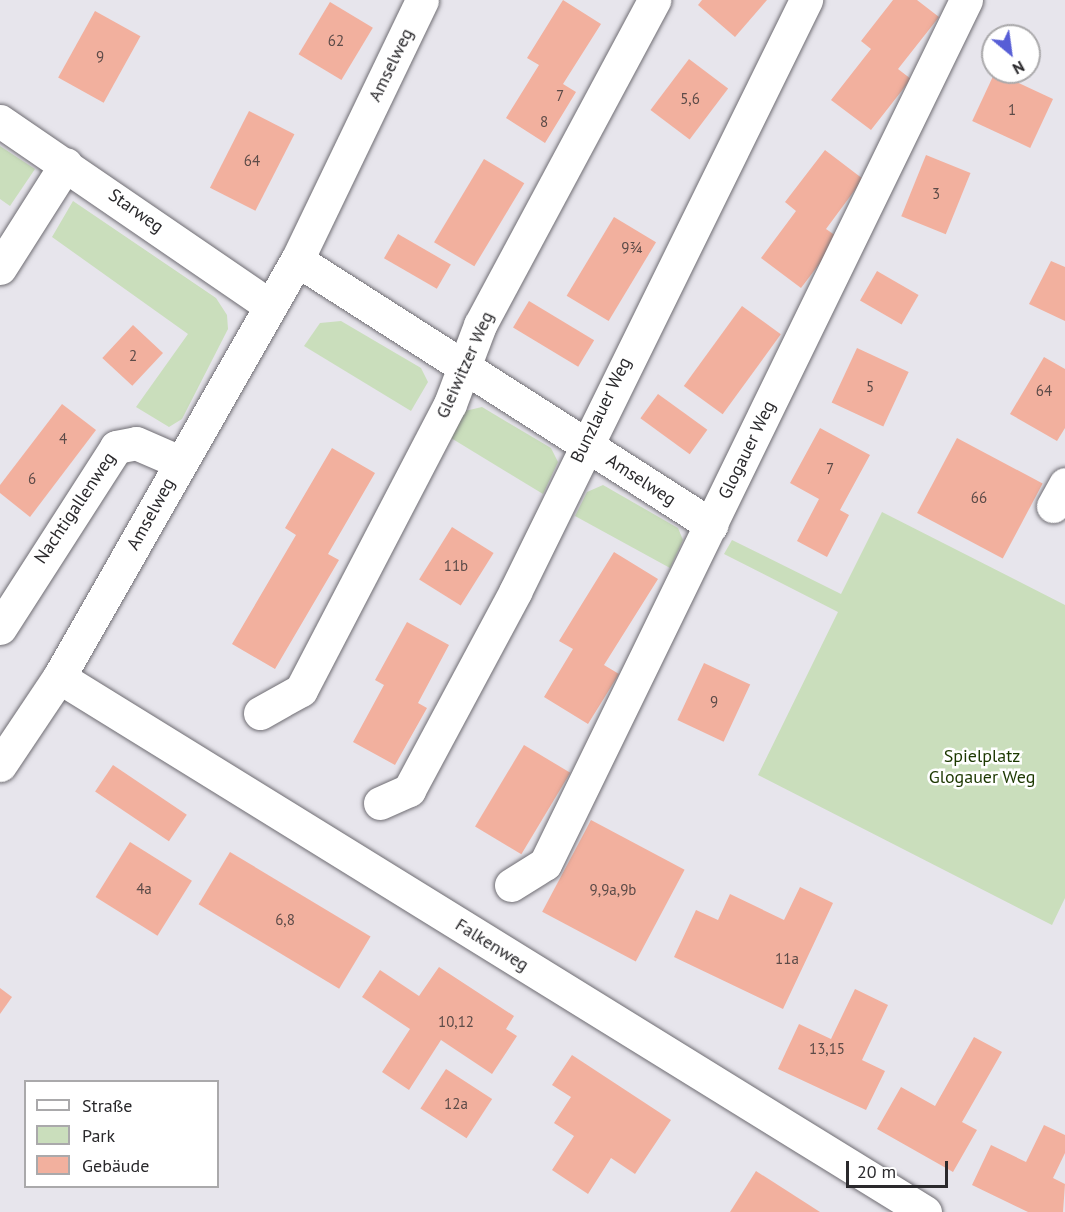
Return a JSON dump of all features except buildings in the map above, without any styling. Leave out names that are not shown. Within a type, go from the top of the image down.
[{"type":"street","name":"Amselweg","points":[[4,748],[59,677],[268,305],[297,260],[422,0]]},
{"type":"street","name":"Gleiwitzer Weg","points":[[260,713],[301,690],[450,404],[463,367],[654,0]]},
{"type":"street","name":"Bunzlauer Weg","points":[[380,803],[409,790],[515,592],[585,444],[806,0]]},
{"type":"street","name":"Glogauer Weg","points":[[511,885],[545,864],[966,0]]},
{"type":"street","name":"Starweg","points":[[0,121],[66,164],[268,305]]},
{"type":"street","points":[[0,268],[66,164]]},
{"type":"street","name":"Amselweg","points":[[297,260],[711,525]]},
{"type":"street","name":"Nachtigallenweg","points":[[0,628],[116,447],[136,443],[180,462]]},
{"type":"street","name":"Falkenweg","points":[[59,677],[926,1212]]},
{"type":"green space","points":[[0,146],[35,169],[10,206],[0,199]]},
{"type":"green space","points":[[73,201],[216,298],[227,315],[228,329],[182,419],[169,427],[136,407],[188,334],[52,237]]},
{"type":"green space","points":[[341,321],[421,368],[428,382],[411,411],[304,346],[320,323]]},
{"type":"green space","points":[[482,407],[551,448],[558,462],[543,494],[451,438],[465,411]]},
{"type":"green space","points":[[603,485],[678,528],[683,540],[670,568],[575,516],[587,492]]},
{"type":"green space","name":"Spielplatz Glogauer Weg","points":[[882,512],[1065,605],[1065,898],[1052,925],[758,775],[838,612],[724,554],[732,540],[841,594]]}]
